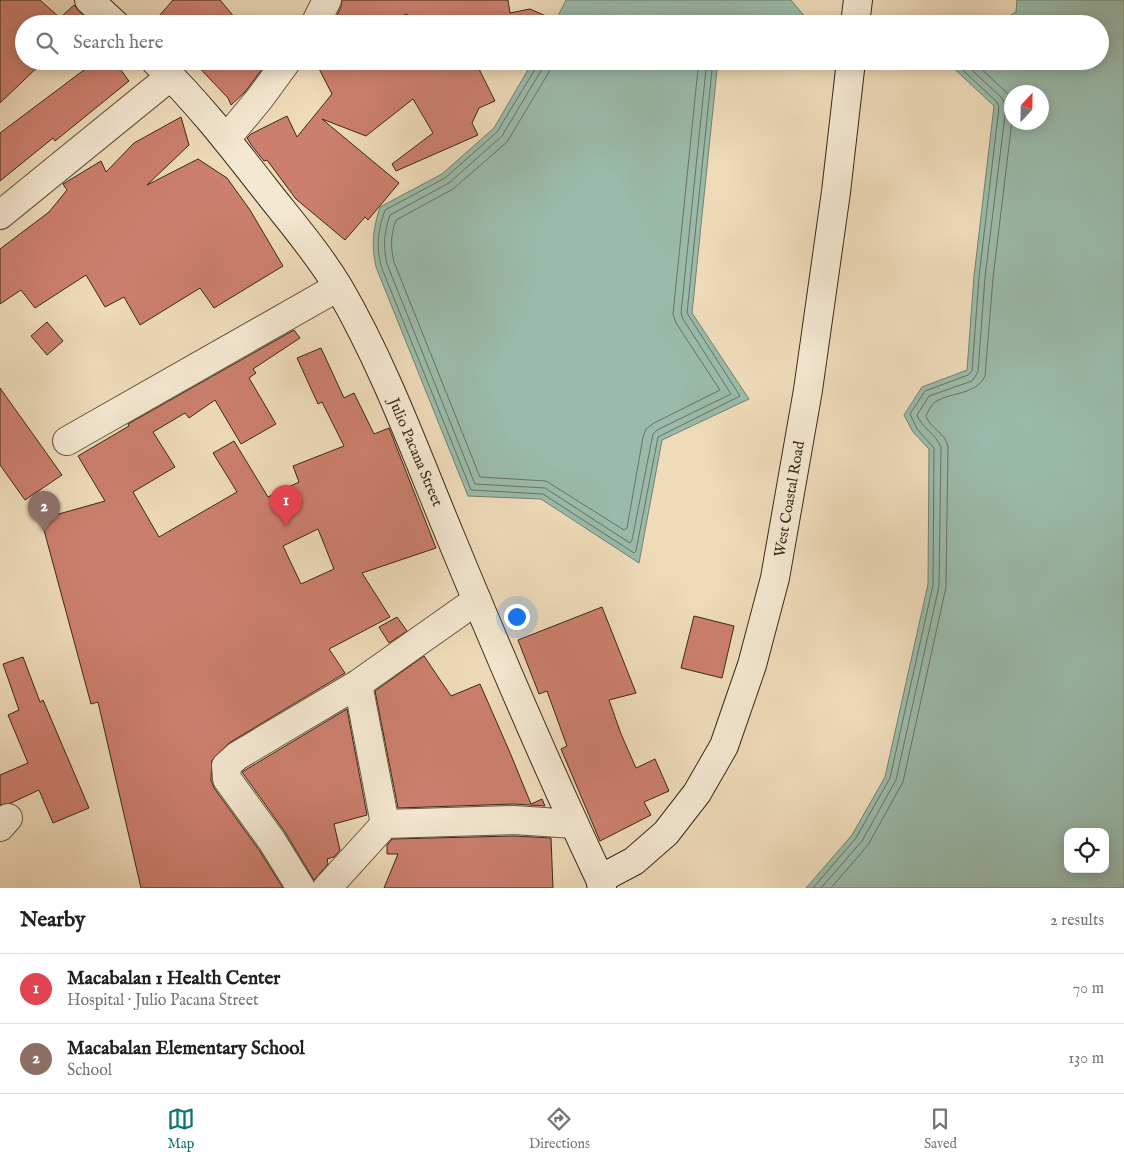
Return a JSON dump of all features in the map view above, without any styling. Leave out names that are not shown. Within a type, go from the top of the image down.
[{"type":"street","points":[[89,0],[105,15]]},
{"type":"street","points":[[320,15],[327,0]]},
{"type":"street","points":[[856,15],[858,0]]},
{"type":"street","points":[[0,215],[162,70]]},
{"type":"street","name":"Julio Pacana Street","points":[[164,70],[226,138],[304,239],[338,287],[367,341],[397,406],[477,600],[601,884]]},
{"type":"street","points":[[226,138],[260,98],[280,70]]},
{"type":"street","name":"West Coastal Road","points":[[601,884],[634,861],[660,839],[697,793],[724,746],[752,665],[775,578],[808,390],[836,192],[850,70]]},
{"type":"street","points":[[67,441],[338,287]]},
{"type":"street","points":[[301,888],[272,841],[227,779],[226,766],[237,756],[358,684],[477,600]]},
{"type":"street","points":[[358,684],[385,824]]},
{"type":"street","points":[[327,888],[385,824],[514,820],[574,824]]},
{"type":"water","points":[[566,0],[791,0],[804,15],[558,15]]},
{"type":"water","points":[[1017,0],[1124,0],[1124,888],[806,888],[852,835],[885,777],[928,584],[929,449],[913,432],[904,415],[922,387],[967,370],[974,276],[994,106],[956,70],[1109,70],[1109,15],[1011,15],[1016,12]]},
{"type":"water","points":[[528,70],[717,70],[692,313],[749,399],[662,440],[639,563],[541,499],[468,496],[376,267],[374,237],[380,207],[442,174],[494,128]]},
{"type":"building","points":[[0,0],[40,0],[57,15],[15,15],[15,70],[35,70],[0,103]]},
{"type":"building","points":[[173,0],[220,0],[232,15],[160,15]]},
{"type":"building","points":[[342,0],[508,0],[510,13],[530,9],[544,15],[337,15]]},
{"type":"building","points":[[74,5],[83,15],[63,15]]},
{"type":"building","points":[[84,70],[121,70],[129,81],[55,141],[53,138],[0,181],[0,133]]},
{"type":"building","points":[[202,70],[261,70],[245,92],[231,105],[228,98]]},
{"type":"building","points":[[320,70],[480,70],[495,101],[479,108],[472,123],[478,135],[396,171],[392,164],[433,133],[413,99],[366,136],[322,119],[399,183],[368,220],[365,217],[345,240],[296,199],[267,160],[264,161],[247,138],[251,134],[287,116],[297,137],[332,94]]},
{"type":"building","points":[[181,117],[189,145],[147,185],[198,159],[227,178],[250,210],[283,266],[214,308],[200,288],[140,325],[124,297],[105,307],[86,275],[35,308],[21,290],[0,304],[0,249],[49,212],[67,190],[63,184],[101,161],[106,172],[134,143]]},
{"type":"building","points":[[47,322],[63,341],[47,355],[31,336]]},
{"type":"building","points":[[294,330],[300,338],[253,369],[256,373],[249,378],[276,424],[241,444],[215,400],[189,418],[185,413],[153,432],[175,467],[133,492],[159,537],[237,492],[213,453],[234,441],[268,497],[299,482],[293,466],[344,446],[322,402],[318,404],[297,358],[321,348],[344,398],[354,393],[374,434],[389,428],[436,548],[362,573],[390,617],[329,649],[345,673],[229,743],[212,760],[211,780],[214,788],[259,850],[283,888],[141,888],[98,702],[91,704],[41,519],[105,501],[78,456],[129,426],[128,424]],"holes":[[[318,529],[334,569],[301,584],[283,546]]]},
{"type":"building","points":[[0,388],[62,475],[25,500],[0,465]]},
{"type":"building","points":[[602,607],[636,693],[609,700],[621,734],[636,768],[655,759],[669,791],[644,802],[651,815],[600,841],[561,749],[567,746],[547,691],[539,694],[518,640]]},
{"type":"building","points":[[694,616],[734,626],[722,678],[681,668]]},
{"type":"building","points":[[397,617],[407,631],[389,643],[379,627]]},
{"type":"building","points":[[424,656],[451,696],[480,684],[531,804],[542,799],[545,806],[514,804],[398,808],[375,691]]},
{"type":"building","points":[[23,657],[40,702],[43,700],[89,808],[53,823],[39,790],[11,803],[0,805],[0,775],[28,763],[8,715],[19,710],[3,664]]},
{"type":"building","points":[[347,709],[367,815],[334,824],[340,850],[334,857],[327,859],[328,864],[314,880],[285,832],[242,772]]},
{"type":"building","points":[[514,836],[551,838],[553,888],[384,888],[398,854],[387,854],[387,845],[392,839]]},
{"type":"place","name":"Macabalan 1 Health Center","points":[[286,526]]},
{"type":"place","name":"Macabalan Elementary School","points":[[44,532]]}]
